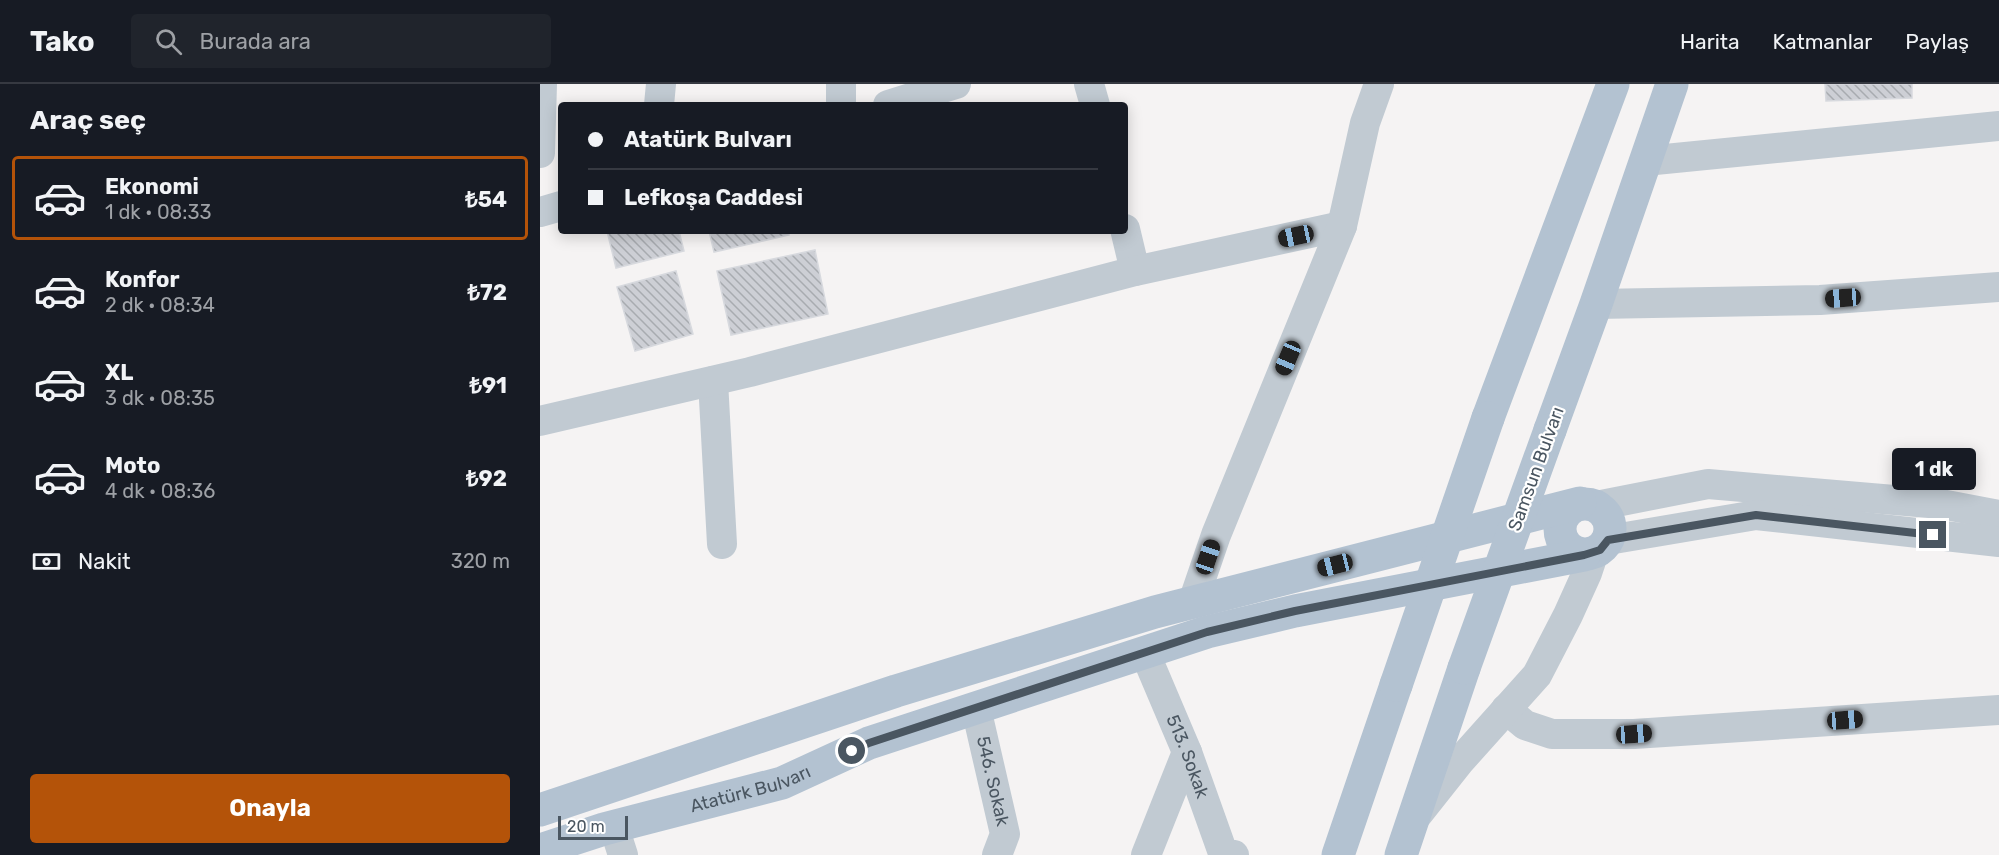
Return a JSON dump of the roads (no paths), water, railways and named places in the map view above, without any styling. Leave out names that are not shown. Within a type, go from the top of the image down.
[{"type":"main road","points":[[1338,855],[1488,418],[1613,84]]},
{"type":"main road","name":"Samsun Bulvarı","points":[[1401,855],[1462,676],[1596,304],[1672,84]]},
{"type":"main road","points":[[540,810],[896,691],[1193,602],[1588,505],[1608,518],[1610,526],[1595,549],[1568,548],[1560,534],[1562,519],[1567,512],[1588,505]]},
{"type":"main road","name":"Atatürk Bulvarı","points":[[540,850],[619,841],[782,783],[869,743],[1207,632],[1295,611],[1595,549]]},
{"type":"street","points":[[540,153],[542,84]]},
{"type":"street","points":[[659,102],[661,84]]},
{"type":"street","points":[[841,84],[841,102]]},
{"type":"street","points":[[898,102],[956,84]]},
{"type":"street","points":[[1089,84],[1094,102]]},
{"type":"street","points":[[1193,602],[1216,535],[1342,226],[1365,123],[1379,84]]},
{"type":"street","points":[[1645,161],[1999,126]]},
{"type":"street","points":[[540,212],[558,207]]},
{"type":"street","points":[[540,422],[713,381],[1135,271],[1342,226]]},
{"type":"street","points":[[1126,234],[1135,271]]},
{"type":"street","points":[[1596,304],[1820,300],[1999,287]]},
{"type":"street","points":[[713,381],[722,544]]},
{"type":"street","points":[[1588,505],[1708,484],[1941,504],[1999,515]]},
{"type":"street","points":[[1414,818],[1460,761],[1537,675],[1568,615],[1595,549],[1756,515],[1999,542]]},
{"type":"street","name":"513. Sokak","points":[[1145,653],[1187,752],[1223,853],[1234,855]]},
{"type":"street","points":[[1462,676],[1464,710],[1475,716],[1484,716],[1506,709]]},
{"type":"street","name":"546. Sokak","points":[[976,708],[1005,834],[997,855]]},
{"type":"street","points":[[1506,709],[1524,725],[1552,734],[1634,734],[1999,710]]},
{"type":"street","points":[[1146,855],[1187,752]]}]
